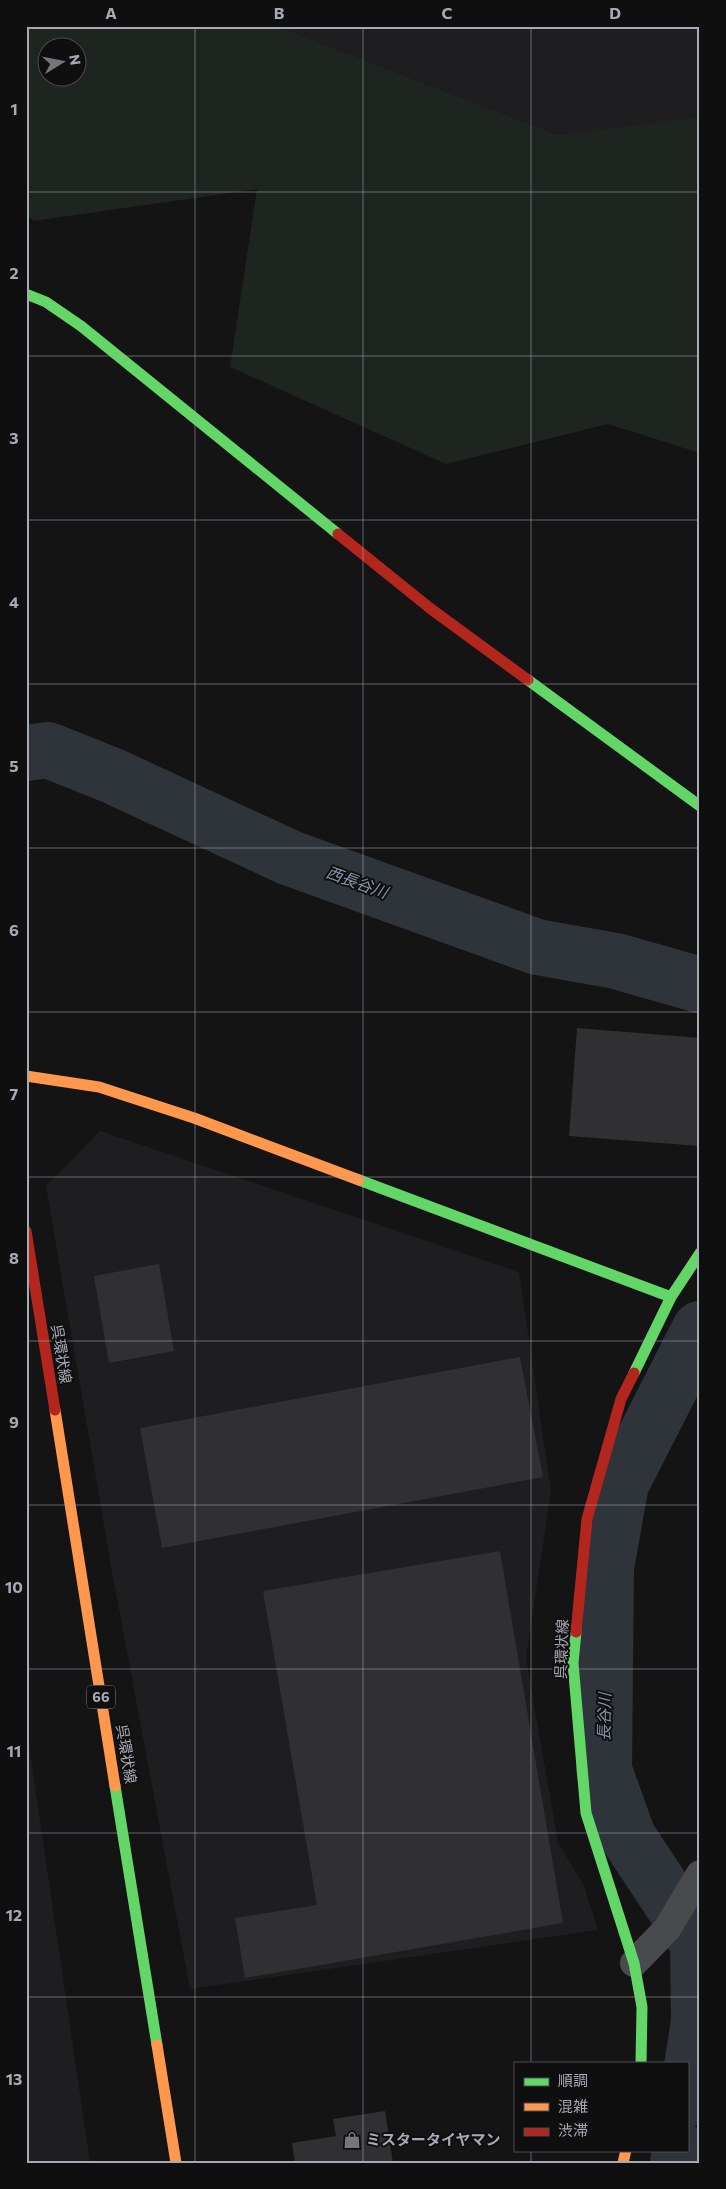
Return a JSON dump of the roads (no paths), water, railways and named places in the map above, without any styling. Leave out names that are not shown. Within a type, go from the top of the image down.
[{"type":"street","points":[[26,294],[46,302],[81,326],[431,609],[700,806]]},
{"type":"street","points":[[26,1076],[99,1087],[194,1118],[671,1297]]},
{"type":"street","name":"呉環状線","points":[[26,1231],[176,2163]]},
{"type":"street","name":"呉環状線","points":[[641,2062],[642,2007],[634,1963],[586,1813],[573,1663],[587,1519],[621,1398],[671,1297],[700,1253]]},
{"type":"street","points":[[634,1963],[667,1928],[700,1874]]},
{"type":"waterway","name":"西長谷川","points":[[26,753],[48,750],[113,776],[290,858],[537,947],[616,961],[700,985]]},
{"type":"waterway","name":"長谷川","points":[[688,2092],[699,2021],[698,1943],[628,1837],[604,1770],[606,1567],[621,1484],[700,1329]]},
{"type":"waterway","name":"長谷川","points":[[678,2163],[680,2152]]},
{"type":"place","name":"ミスタータイヤマン","points":[[352,2140]]}]
